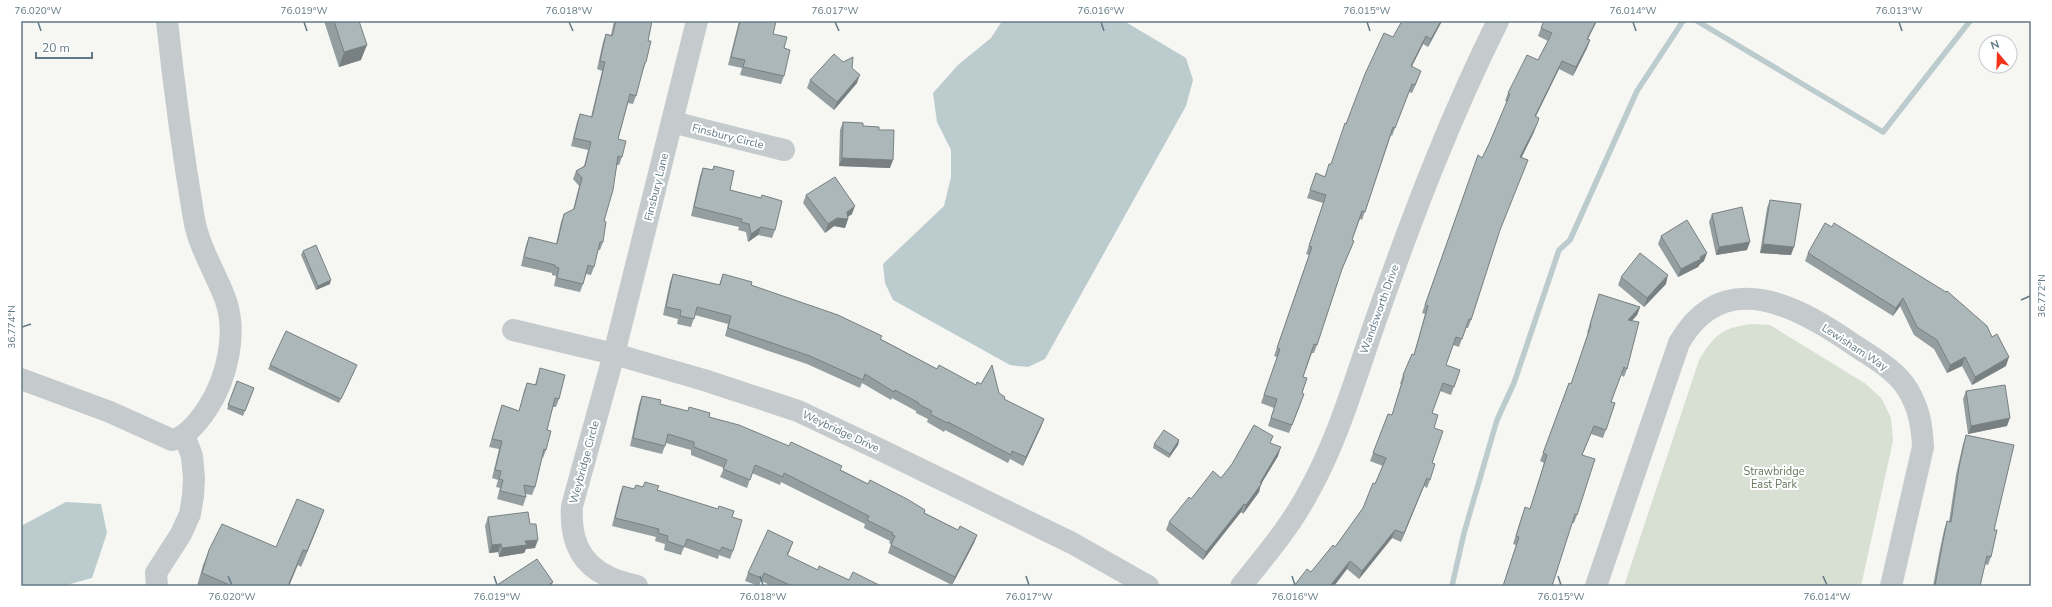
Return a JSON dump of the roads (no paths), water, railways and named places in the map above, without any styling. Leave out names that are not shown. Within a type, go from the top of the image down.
[{"type":"street","points":[[21,379],[110,412],[172,440],[184,435],[203,416],[215,397],[224,376],[229,346],[230,320],[226,300],[206,256],[194,222],[175,90],[167,21]]},
{"type":"street","name":"Finsbury Lane","points":[[614,354],[696,21]]},
{"type":"street","name":"Wandsworth Drive","points":[[1241,586],[1283,533],[1308,495],[1328,454],[1416,206],[1452,119],[1498,21]]},
{"type":"street","name":"Finsbury Circle","points":[[672,122],[784,150]]},
{"type":"street","name":"Lewisham Way","points":[[1596,586],[1679,343],[1688,328],[1700,315],[1715,305],[1729,300],[1750,298],[1764,299],[1804,315],[1834,331],[1894,373],[1907,388],[1917,407],[1922,427],[1923,448],[1891,586]]},
{"type":"street","name":"Weybridge Drive","points":[[513,330],[614,354],[704,380],[798,411],[1072,543],[1148,586]]},
{"type":"street","name":"Weybridge Circle","points":[[614,354],[572,506],[571,525],[575,540],[581,553],[593,566],[607,576],[637,586]]},
{"type":"street","points":[[156,586],[156,573],[181,534],[190,514],[194,496],[192,456],[184,435]]},
{"type":"waterway","points":[[1452,586],[1464,533],[1497,420],[1514,383],[1559,250],[1570,240],[1637,91],[1683,21]]},
{"type":"waterway","points":[[1697,21],[1883,132],[1970,21]]},
{"type":"park label","name":"Strawbridge East Park","points":[[1774,477]]}]
